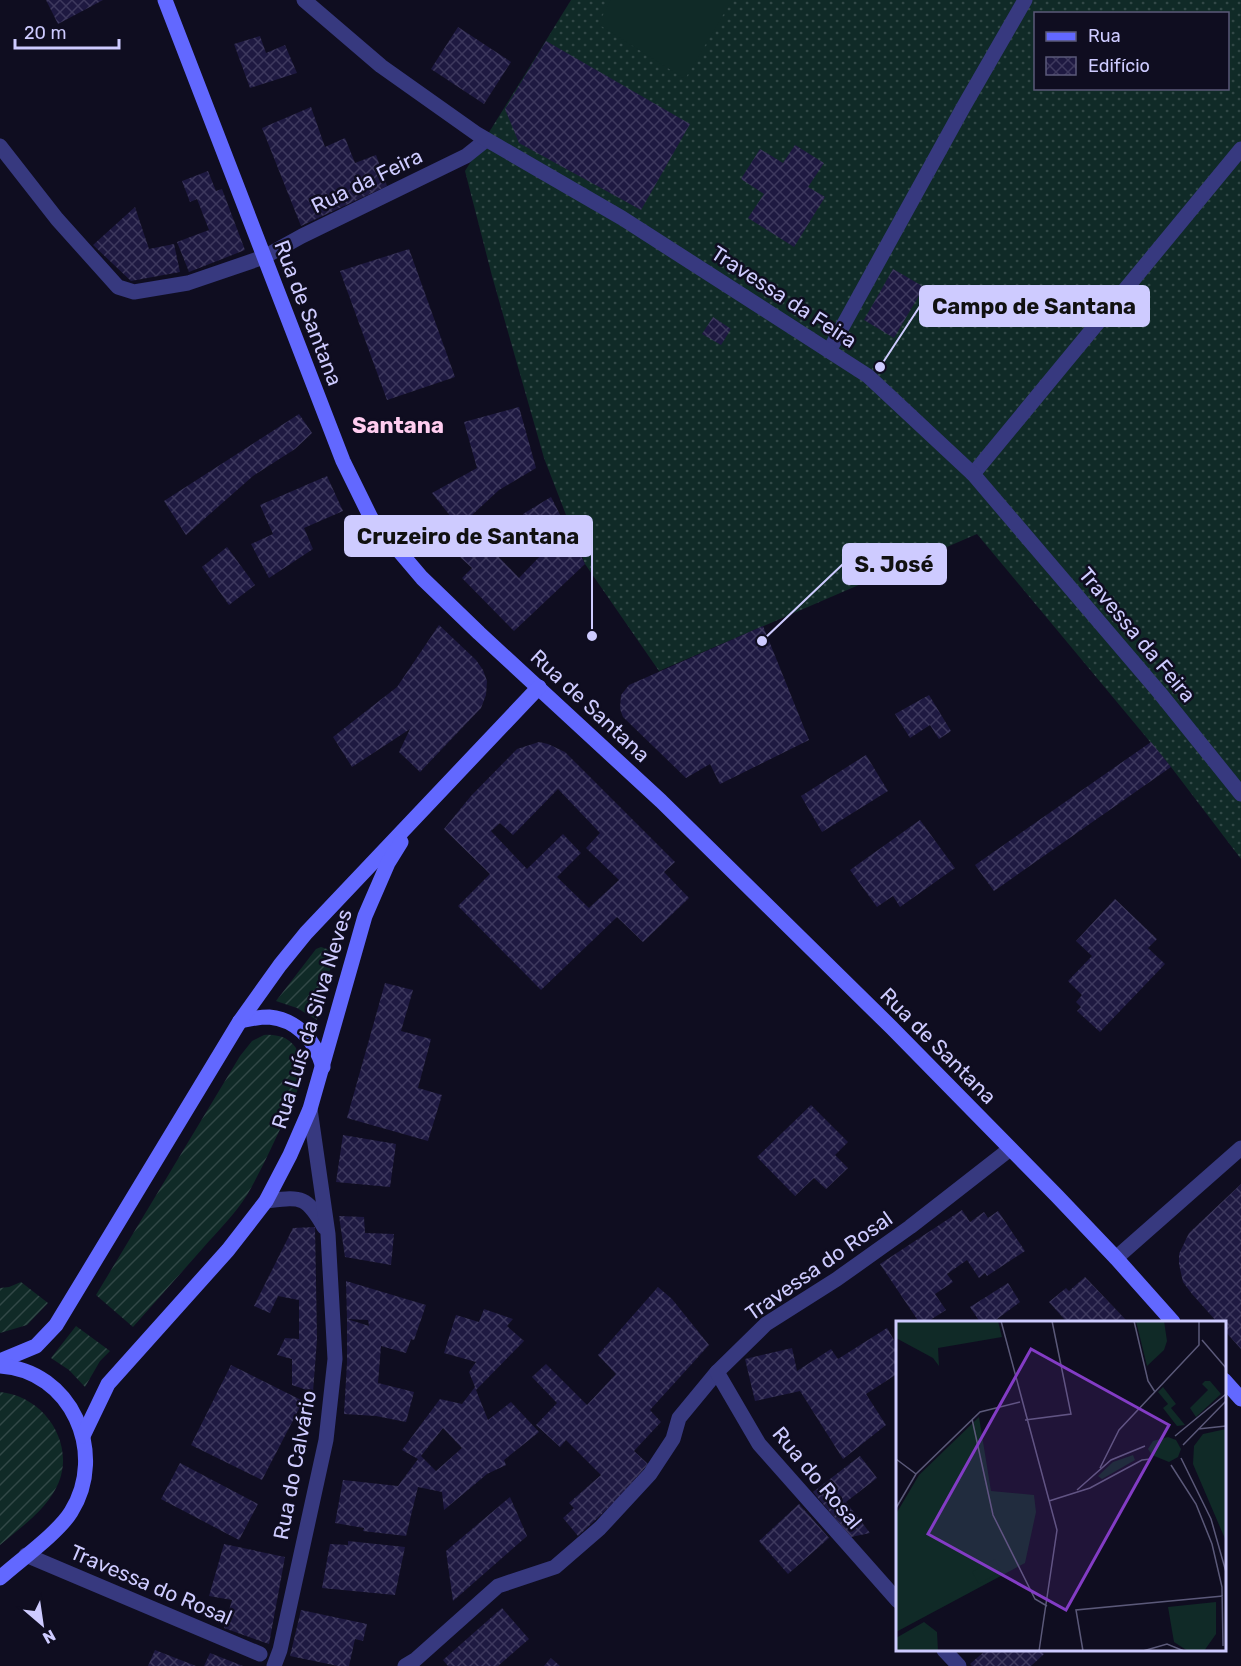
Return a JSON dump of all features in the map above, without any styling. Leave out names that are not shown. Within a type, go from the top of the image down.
[{"type":"main road","name":"Rua de Santana","points":[[165,0],[343,461],[371,518],[444,600],[662,801],[884,1020],[1116,1258],[1171,1321]]},
{"type":"main road","name":"Rua Luís da Silva Neves","points":[[0,1364],[36,1346],[56,1325],[240,1021],[280,965],[306,933],[539,687]]},
{"type":"main road","name":"Rua Luís da Silva Neves","points":[[83,1436],[108,1384],[228,1250],[266,1201],[290,1155],[310,1109],[365,916],[388,863],[423,810]]},
{"type":"main road","points":[[240,1021],[270,1017],[290,1023],[303,1031],[313,1043],[323,1067]]},
{"type":"main road","points":[[0,1364],[31,1374],[54,1389],[72,1410],[83,1436],[87,1462],[85,1476],[70,1514],[0,1578]]},
{"type":"main road","points":[[1226,1382],[1241,1399]]},
{"type":"street","name":"Travessa da Feira","points":[[304,0],[381,66],[426,100],[486,140],[622,218],[868,376],[973,474],[1159,692],[1241,794]]},
{"type":"street","points":[[829,351],[1025,0]]},
{"type":"street","name":"Rua da Feira","points":[[0,146],[57,219],[118,287],[134,292],[188,284],[264,257],[466,156],[486,140]]},
{"type":"street","points":[[973,474],[1241,149]]},
{"type":"street","name":"Rua do Calvário","points":[[278,1664],[326,1440],[335,1359],[328,1234],[310,1109]]},
{"type":"street","name":"Travessa do Rosal","points":[[405,1666],[415,1660],[498,1586],[555,1567],[600,1528],[650,1474],[673,1439],[679,1418],[717,1372],[766,1324],[837,1279],[910,1227],[1010,1149]]},
{"type":"street","points":[[1116,1258],[1241,1149]]},
{"type":"street","name":"Rua do Calvário","points":[[266,1201],[303,1200],[312,1207],[328,1234]]},
{"type":"street","name":"Rua do Rosal","points":[[717,1372],[759,1444],[896,1600]]},
{"type":"street","name":"Travessa do Rosal","points":[[26,1555],[260,1654]]},
{"type":"street","points":[[945,1651],[959,1666]]},
{"type":"green space","points":[[571,0],[1241,0],[1241,859],[1171,767],[977,534],[659,671],[585,564],[544,458],[492,276],[465,171]]},
{"type":"green space","points":[[611,0],[732,0],[685,79],[598,24]]},
{"type":"green space","points":[[321,947],[330,950],[333,958],[317,1020],[297,1008],[276,1001],[316,949]]},
{"type":"green space","points":[[264,1035],[284,1038],[292,1043],[298,1052],[301,1060],[301,1078],[292,1104],[262,1168],[242,1202],[133,1327],[96,1295],[240,1056],[252,1041]]},
{"type":"green space","points":[[21,1282],[48,1303],[27,1325],[0,1333],[0,1288]]},
{"type":"green space","points":[[76,1326],[110,1351],[100,1361],[85,1387],[69,1370],[51,1358]]},
{"type":"green space","points":[[0,1392],[17,1396],[31,1403],[44,1414],[54,1427],[63,1458],[61,1474],[50,1498],[30,1520],[0,1545]]},
{"type":"building","points":[[46,0],[103,0],[58,24]]},
{"type":"building","points":[[458,27],[511,62],[484,104],[431,69]]},
{"type":"building","points":[[260,36],[266,53],[285,45],[297,73],[250,88],[234,44]]},
{"type":"building","points":[[546,41],[690,124],[641,210],[519,143],[505,109]]},
{"type":"building","points":[[311,107],[325,147],[345,138],[355,163],[376,155],[387,186],[301,226],[262,128]]},
{"type":"building","points":[[795,145],[824,163],[808,187],[825,197],[794,247],[748,218],[764,194],[741,179],[760,149],[783,163]]},
{"type":"building","points":[[208,171],[216,191],[222,189],[245,250],[189,272],[177,242],[209,230],[197,199],[190,202],[182,181]]},
{"type":"building","points":[[135,207],[149,249],[174,244],[180,272],[131,281],[93,245]]},
{"type":"building","points":[[409,249],[455,377],[387,400],[340,271]]},
{"type":"building","points":[[893,269],[924,287],[894,338],[864,320]]},
{"type":"building","points":[[713,317],[731,329],[721,345],[702,334]]},
{"type":"building","points":[[519,407],[536,468],[499,490],[459,527],[432,493],[477,468],[464,422]]},
{"type":"building","points":[[299,414],[312,433],[295,449],[253,476],[186,535],[164,501]]},
{"type":"building","points":[[327,476],[343,511],[304,528],[313,549],[269,578],[251,544],[273,534],[260,505]]},
{"type":"building","points":[[551,497],[585,564],[514,631],[462,578],[472,568],[460,557],[488,530],[501,542],[492,550],[519,578],[543,553],[523,514]]},
{"type":"building","points":[[227,547],[255,585],[229,605],[202,567]]},
{"type":"building","points":[[439,625],[476,660],[483,670],[487,681],[486,695],[481,708],[420,772],[399,752],[410,729],[352,767],[333,737],[397,687]]},
{"type":"building","points":[[763,626],[809,740],[720,784],[710,764],[686,778],[623,717],[620,709],[621,695],[629,685]]},
{"type":"building","points":[[929,695],[951,731],[939,739],[930,725],[910,738],[895,714]]},
{"type":"building","points":[[539,742],[565,752],[675,862],[664,872],[689,898],[643,942],[617,917],[541,990],[458,906],[490,874],[444,829],[471,796],[517,749]],"holes":[[[558,789],[600,833],[586,848],[619,880],[589,908],[557,877],[581,853],[563,834],[527,869],[491,831],[500,823],[513,835]]]},
{"type":"building","points":[[1151,742],[1171,767],[994,891],[975,865]]},
{"type":"building","points":[[866,755],[888,791],[822,832],[801,796]]},
{"type":"building","points":[[920,820],[955,868],[900,907],[893,896],[877,907],[850,870]]},
{"type":"building","points":[[1115,899],[1157,939],[1148,948],[1165,964],[1100,1032],[1077,1011],[1081,1007],[1076,1002],[1082,995],[1068,981],[1092,956],[1076,941]]},
{"type":"building","points":[[385,983],[413,990],[401,1031],[431,1039],[418,1088],[442,1095],[428,1141],[347,1118]]},
{"type":"building","points":[[811,1105],[848,1142],[835,1155],[848,1168],[826,1189],[814,1178],[795,1196],[757,1157]]},
{"type":"building","points":[[343,1135],[396,1144],[390,1187],[336,1182]]},
{"type":"building","points":[[1241,1184],[1241,1349],[1226,1332],[1226,1321],[1216,1321],[1183,1282],[1179,1254],[1189,1233]]},
{"type":"building","points":[[962,1210],[970,1222],[984,1212],[988,1218],[998,1211],[1025,1251],[987,1276],[985,1273],[979,1278],[967,1260],[947,1274],[953,1282],[935,1294],[946,1310],[929,1321],[918,1321],[880,1264]]},
{"type":"building","points":[[339,1216],[364,1217],[365,1233],[394,1234],[391,1265],[345,1257]]},
{"type":"building","points":[[315,1227],[317,1339],[313,1392],[292,1385],[292,1359],[277,1355],[285,1338],[299,1339],[299,1300],[278,1296],[270,1313],[254,1306],[293,1228]]},
{"type":"building","points":[[1085,1277],[1126,1320],[1064,1321],[1065,1320],[1049,1302],[1066,1288],[1069,1291]]},
{"type":"building","points":[[346,1281],[426,1305],[414,1340],[411,1339],[406,1353],[381,1346],[378,1383],[414,1392],[406,1422],[376,1416],[344,1414],[347,1363]],"holes":[[[347,1319],[368,1320],[369,1326]]]},
{"type":"building","points":[[1008,1283],[1020,1302],[994,1321],[979,1321],[970,1307]]},
{"type":"building","points":[[658,1287],[672,1299],[709,1345],[650,1410],[661,1422],[634,1451],[648,1464],[618,1499],[578,1536],[563,1518],[574,1508],[569,1503],[601,1475],[566,1440],[560,1447],[536,1425],[557,1403],[532,1377],[546,1364],[587,1405],[616,1374],[598,1355]]},
{"type":"building","points":[[484,1309],[513,1319],[507,1326],[524,1341],[476,1390],[488,1420],[511,1402],[539,1432],[504,1460],[506,1465],[487,1474],[444,1510],[442,1492],[418,1487],[406,1536],[363,1531],[364,1528],[335,1523],[343,1480],[398,1486],[418,1459],[402,1450],[440,1399],[462,1404],[475,1387],[469,1372],[476,1362],[444,1353],[456,1315],[479,1322]],"holes":[[[443,1428],[462,1448],[436,1471],[421,1456]]]},
{"type":"building","points":[[887,1328],[896,1343],[896,1375],[866,1394],[886,1425],[843,1459],[800,1391],[755,1401],[745,1359],[792,1348],[797,1371],[831,1349],[838,1359]]},
{"type":"building","points":[[231,1365],[303,1401],[262,1480],[191,1445]]},
{"type":"building","points":[[860,1456],[877,1478],[846,1502],[870,1533],[851,1537],[813,1492]]},
{"type":"building","points":[[180,1463],[258,1504],[239,1540],[161,1499]]},
{"type":"building","points":[[510,1497],[527,1536],[453,1601],[446,1551]]},
{"type":"building","points":[[799,1504],[829,1538],[788,1574],[759,1541]]},
{"type":"building","points":[[348,1541],[405,1547],[395,1595],[322,1588],[330,1544],[348,1545]]},
{"type":"building","points":[[224,1544],[285,1557],[269,1644],[224,1628],[232,1600],[209,1596]]},
{"type":"building","points":[[502,1608],[529,1639],[498,1666],[448,1666],[443,1660]]},
{"type":"building","points":[[301,1610],[367,1624],[363,1641],[355,1639],[349,1666],[338,1666],[290,1656]]},
{"type":"building","points":[[155,1650],[196,1666],[148,1666]]},
{"type":"building","points":[[985,1651],[1041,1651],[1044,1654],[1031,1666],[972,1666],[970,1664]]},
{"type":"building","points":[[210,1653],[243,1666],[204,1666]]},
{"type":"building","points":[[551,1658],[560,1666],[544,1666]]},
{"type":"place","name":"Campo de Santana","points":[[880,367]]},
{"type":"place","name":"Cruzeiro de Santana","points":[[592,636]]},
{"type":"place","name":"S. José","points":[[762,641]]},
{"type":"district","name":"Santana","points":[[398,425]]}]
